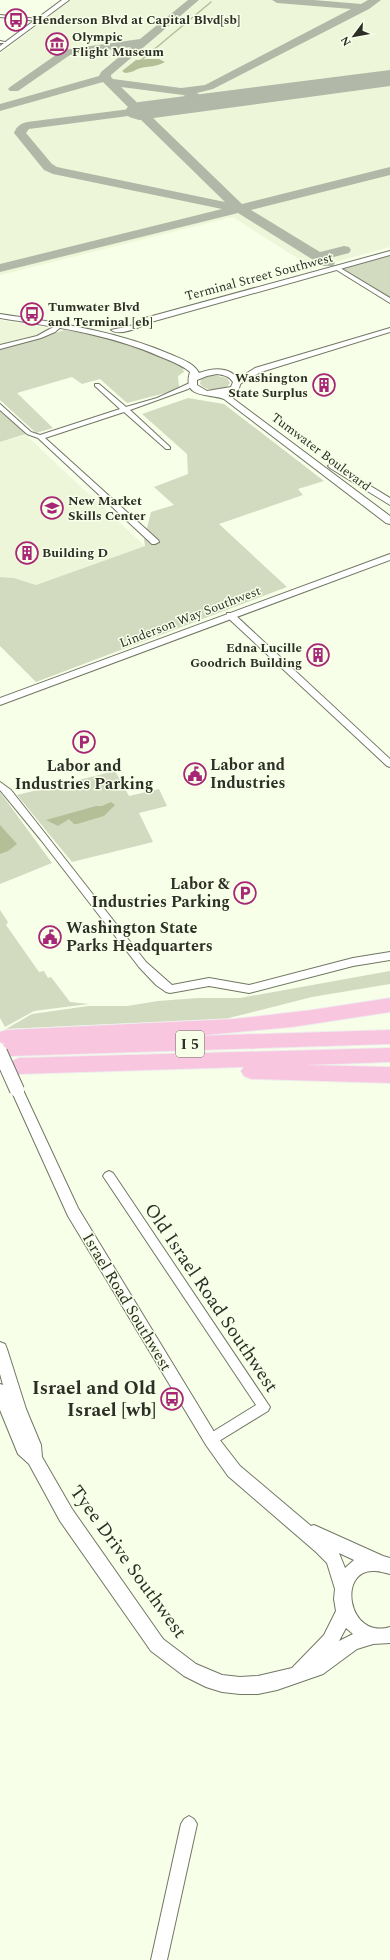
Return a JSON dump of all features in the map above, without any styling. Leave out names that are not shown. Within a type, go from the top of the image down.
[{"type":"highway","points":[[6,1046],[293,1020],[390,1005]]},
{"type":"highway","name":"I 5","points":[[6,1046],[390,1037]]},
{"type":"highway","name":"I 5","points":[[19,1066],[390,1056]]},
{"type":"highway","points":[[42,1066],[390,1075]]},
{"type":"main road","points":[[0,48],[66,0]]},
{"type":"main road","points":[[0,312],[115,330],[159,344],[185,361],[194,371],[193,381],[195,388],[203,392],[215,393],[236,385]]},
{"type":"main road","points":[[0,316],[128,339],[204,369],[229,374]]},
{"type":"main road","points":[[193,381],[215,372]]},
{"type":"main road","name":"Tumwater Boulevard","points":[[229,374],[236,385],[238,396],[259,410],[321,458],[390,502]]},
{"type":"main road","name":"Tumwater Boulevard","points":[[215,393],[227,397],[390,521]]},
{"type":"main road","points":[[360,498],[381,504],[390,510]]},
{"type":"street","points":[[0,16],[38,20]]},
{"type":"street","points":[[0,42],[8,43]]},
{"type":"street","name":"Terminal Street Southwest","points":[[115,330],[136,330],[148,320],[390,253]]},
{"type":"street","points":[[337,268],[390,301]]},
{"type":"street","points":[[0,347],[39,336],[53,331],[59,326]]},
{"type":"street","points":[[229,374],[258,370],[390,330]]},
{"type":"street","points":[[236,385],[258,370]]},
{"type":"street","points":[[40,437],[159,399],[186,388],[193,381]]},
{"type":"street","points":[[97,384],[168,448]]},
{"type":"street","points":[[159,399],[203,392]]},
{"type":"street","points":[[0,406],[29,433],[40,437],[155,542]]},
{"type":"street","name":"Linderson Way Southwest","points":[[0,702],[230,615],[390,557]]},
{"type":"street","points":[[230,615],[390,764]]},
{"type":"street","points":[[0,785],[8,792],[144,966],[157,981],[170,989],[209,982],[249,989],[353,962],[390,956]]},
{"type":"street","name":"Israel Road Southwest","points":[[6,1046],[17,1090],[73,1212],[210,1440],[234,1470],[322,1546],[333,1558],[343,1587],[342,1600],[345,1612]]},
{"type":"street","name":"Old Israel Road Southwest","points":[[109,1176],[264,1407],[210,1440]]},
{"type":"street","name":"Tyee Drive Southwest","points":[[0,1349],[18,1410],[33,1445],[34,1459]]},
{"type":"street","name":"Tyee Drive Southwest","points":[[0,1391],[23,1449],[34,1459],[66,1515],[157,1645],[176,1662],[196,1675],[236,1686],[256,1686],[276,1682],[323,1665],[345,1647],[358,1640],[383,1638]]},
{"type":"street","name":"Israel Road Southwest","points":[[295,1523],[338,1545],[387,1564]]},
{"type":"street","points":[[343,1587],[347,1576],[355,1568],[366,1563],[387,1564]]},
{"type":"street","points":[[345,1612],[352,1623],[361,1631],[383,1638]]},
{"type":"street","name":"Tyee Drive Southwest","points":[[294,1676],[330,1641],[345,1612]]},
{"type":"street","points":[[159,1960],[189,1824]]},
{"type":"shaded area","points":[[71,0],[390,0],[390,247],[313,268],[234,218],[228,218],[0,275],[0,54]]},
{"type":"shaded area","points":[[159,59],[165,62],[156,66],[130,72],[125,73],[122,71],[136,60]]},
{"type":"shaded area","points":[[390,255],[390,298],[341,268]]},
{"type":"shaded area","points":[[0,320],[61,330],[0,347]]},
{"type":"shaded area","points":[[65,330],[123,341],[182,366],[184,372],[178,376],[179,387],[169,392],[127,403],[100,379],[82,384],[72,377],[17,393],[53,428],[36,433],[0,400],[0,349]]},
{"type":"shaded area","points":[[213,375],[227,378],[230,383],[220,390],[207,389],[200,384],[201,379]]},
{"type":"shaded area","points":[[188,398],[224,404],[324,481],[298,489],[303,495],[219,524],[287,587],[36,682],[0,646],[0,577],[14,578],[36,585],[145,546],[144,540],[151,512],[174,505],[154,487],[188,474],[187,454],[142,414]]},
{"type":"shaded area","points":[[0,406],[29,433],[0,442]]},
{"type":"shaded area","name":"New Market Skills Center","points":[[26,435],[145,546],[36,585],[14,578],[0,577],[0,442]]},
{"type":"shaded area","points":[[115,771],[129,796],[159,789],[167,806],[139,813],[153,842],[72,862],[17,795]]},
{"type":"shaded area","points":[[0,792],[52,863],[0,884]]},
{"type":"shaded area","points":[[111,802],[115,805],[104,816],[77,824],[74,824],[69,819],[58,826],[46,820],[96,806],[102,806]]},
{"type":"shaded area","points":[[0,825],[17,844],[8,851],[0,854]]},
{"type":"shaded area","points":[[0,910],[8,922],[6,925],[39,972],[44,971],[48,978],[51,977],[70,1002],[89,1004],[34,1011],[5,1027],[0,1018]]},
{"type":"shaded area","points":[[390,971],[390,984],[312,997],[225,1019],[6,1029],[32,1014],[88,1006],[127,1006],[158,1001],[198,998],[240,998]]},
{"type":"waterway","points":[[139,62],[211,2]]},
{"type":"taxiway","points":[[143,42],[194,0]]},
{"type":"taxiway","points":[[277,0],[363,7]]},
{"type":"taxiway","points":[[363,7],[376,0]]},
{"type":"taxiway","points":[[183,91],[209,87],[363,7]]},
{"type":"taxiway","points":[[14,89],[67,52],[143,42]]},
{"type":"taxiway","points":[[105,78],[105,74],[143,42]]},
{"type":"taxiway","points":[[0,108],[105,78]]},
{"type":"taxiway","points":[[105,78],[109,82]]},
{"type":"taxiway","points":[[109,82],[186,92],[198,98]]},
{"type":"taxiway","points":[[109,82],[240,208]]},
{"type":"taxiway","points":[[139,111],[27,126],[22,128],[20,133],[48,167],[53,170],[232,207]]},
{"type":"taxiway","points":[[240,208],[390,171]]},
{"type":"taxiway","points":[[0,268],[240,208]]},
{"type":"taxiway","points":[[240,208],[318,257]]},
{"type":"taxiway","points":[[318,257],[344,250]]},
{"type":"taxiway","points":[[318,257],[328,263]]},
{"type":"runway","points":[[139,111],[390,78]]},
{"type":"place","name":"Henderson Blvd at Capital Blvd[sb]","points":[[16,20]]},
{"type":"place","name":"Olympic Flight Museum","points":[[57,44]]},
{"type":"place","name":"Tumwater Blvd and Terminal [eb]","points":[[32,314]]},
{"type":"place","name":"Washington State Surplus","points":[[324,385]]},
{"type":"place","name":"New Market Skills Center","points":[[52,508]]},
{"type":"place","name":"Building D","points":[[27,553]]},
{"type":"place","name":"Edna Lucille Goodrich Building","points":[[318,655]]},
{"type":"place","name":"Labor and Industries Parking","points":[[84,742]]},
{"type":"place","name":"Labor and Industries","points":[[195,774]]},
{"type":"place","name":"Labor & Industries Parking","points":[[245,893]]},
{"type":"place","name":"Washington State Parks Headquarters","points":[[50,937]]},
{"type":"place","name":"Israel and Old Israel [wb]","points":[[172,1399]]}]
